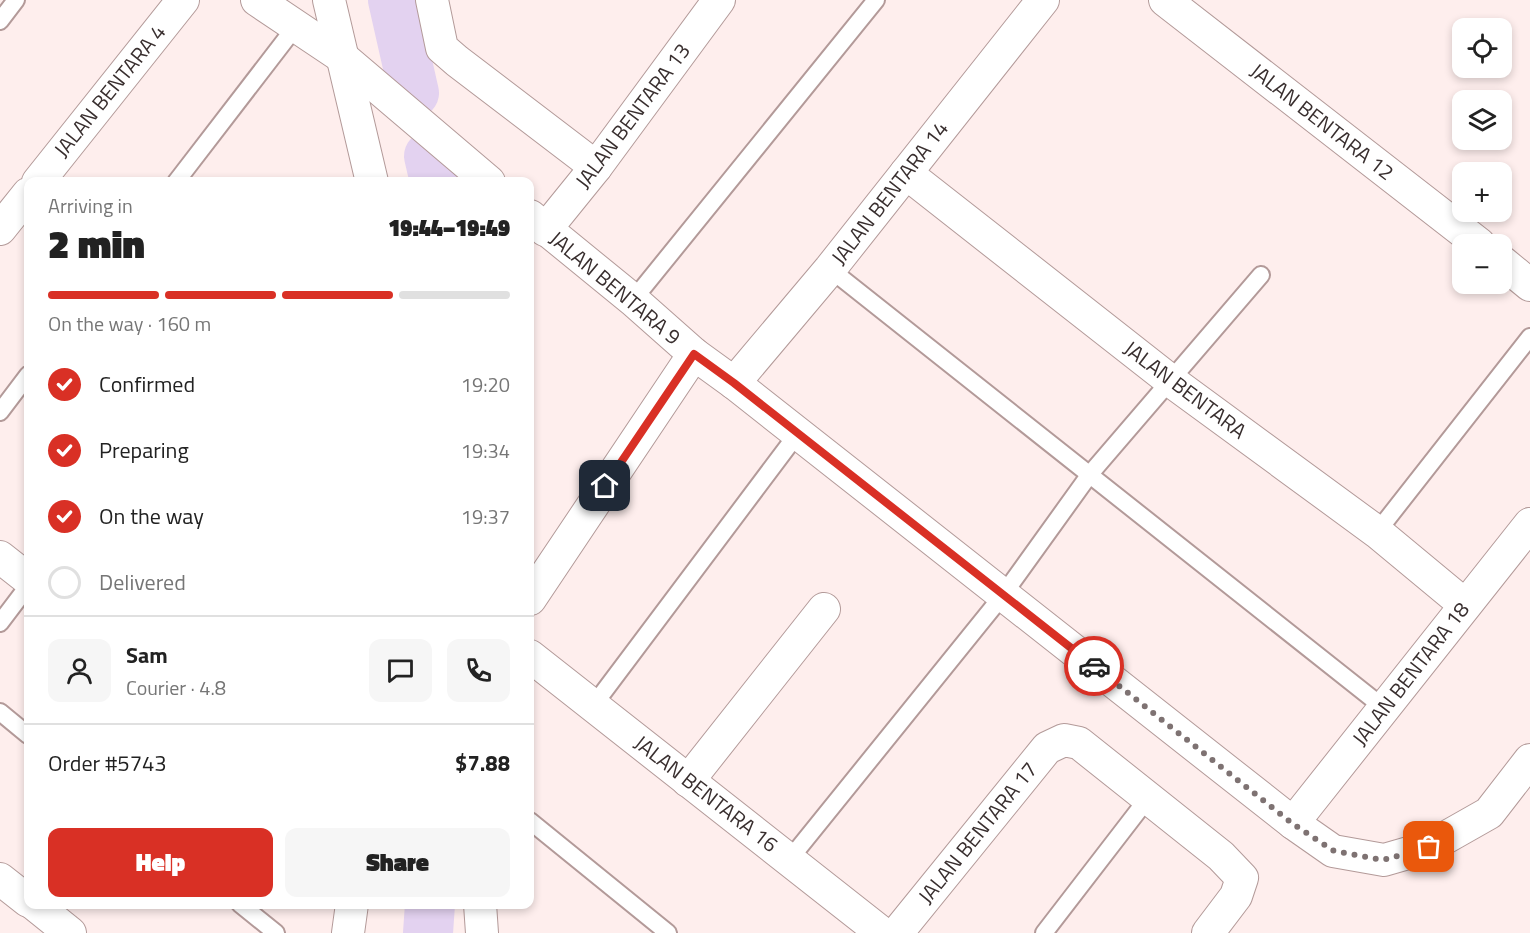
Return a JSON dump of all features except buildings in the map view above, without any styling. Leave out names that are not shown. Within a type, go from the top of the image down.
[{"type":"street","name":"JALAN BENTARA 4","points":[[42,177],[183,0]]},
{"type":"street","points":[[257,0],[342,57],[483,177]]},
{"type":"street","points":[[329,0],[366,176]]},
{"type":"street","name":"JALAN BENTARA 13","points":[[537,223],[596,167],[719,0]]},
{"type":"street","name":"JALAN BENTARA 14","points":[[734,383],[830,269],[1043,0]]},
{"type":"street","name":"JALAN BENTARA 12","points":[[1165,0],[1466,234]]},
{"type":"street","points":[[435,14],[442,48],[596,167]]},
{"type":"street","name":"JALAN BENTARA","points":[[906,172],[1171,381],[1377,532],[1465,605]]},
{"type":"street","points":[[0,229],[24,199]]},
{"type":"street","name":"JALAN BENTARA 9","points":[[537,223],[633,300],[694,354],[798,433],[1293,824],[1334,851],[1383,860],[1429,847],[1490,813],[1530,760]]},
{"type":"street","points":[[1512,270],[1530,285]]},
{"type":"street","points":[[534,592],[694,354]]},
{"type":"street","name":"JALAN BENTARA 18","points":[[1293,824],[1530,524]]},
{"type":"street","points":[[0,557],[24,576]]},
{"type":"street","points":[[688,780],[824,609]]},
{"type":"street","name":"JALAN BENTARA 16","points":[[534,659],[882,933]]},
{"type":"street","name":"JALAN BENTARA 17","points":[[897,933],[1047,748],[1064,740],[1079,744],[1148,798]]},
{"type":"street","points":[[1148,798],[1221,856],[1242,878],[1236,896],[1208,933]]},
{"type":"street","points":[[0,879],[24,898]]},
{"type":"street","points":[[39,909],[70,933]]},
{"type":"street","points":[[348,933],[351,909]]},
{"type":"street","points":[[480,909],[482,933]]},
{"type":"lane","points":[[0,21],[16,0]]},
{"type":"lane","points":[[633,300],[876,0]]},
{"type":"lane","points":[[180,177],[296,26]]},
{"type":"lane","points":[[830,269],[1384,708]]},
{"type":"lane","points":[[789,860],[1003,595],[1090,474],[1261,275]]},
{"type":"lane","points":[[1377,532],[1530,338]]},
{"type":"lane","points":[[0,412],[24,380]]},
{"type":"lane","points":[[593,706],[798,433]]},
{"type":"lane","points":[[0,623],[24,591]]},
{"type":"lane","points":[[0,712],[24,732]]},
{"type":"lane","points":[[1044,933],[1148,798]]},
{"type":"lane","points":[[534,824],[668,933]]},
{"type":"lane","points":[[246,909],[276,933]]},
{"type":"waterway","points":[[393,0],[414,93]]},
{"type":"waterway","points":[[429,156],[434,177]]},
{"type":"waterway","points":[[428,933],[430,909]]},
{"type":"way so far","points":[[1094,666],[1293,824],[1334,851],[1383,860],[1429,847]]},
{"type":"route","points":[[605,486],[694,354],[1094,666]]}]
